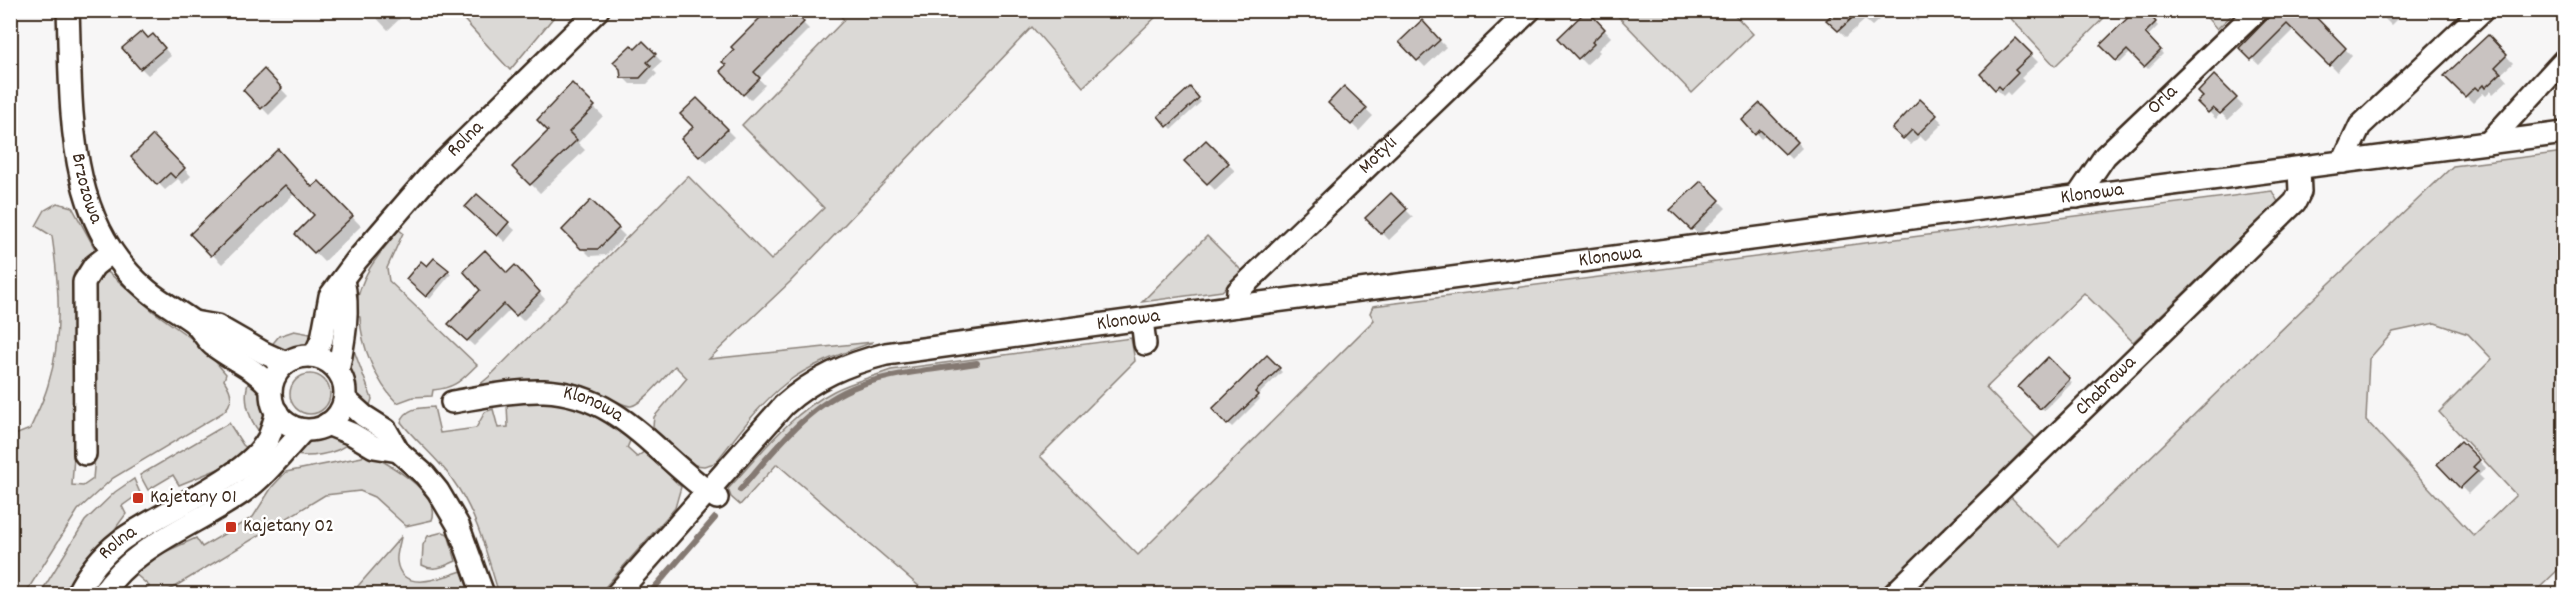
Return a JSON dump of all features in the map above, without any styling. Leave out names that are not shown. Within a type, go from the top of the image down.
[{"type":"street","name":"Brzozowa","points":[[68,10],[73,114],[79,175],[91,215],[112,252],[146,290],[194,322],[212,344],[261,376],[271,388]]},
{"type":"street","name":"Rolna","points":[[314,356],[322,339],[330,296],[356,261],[433,172],[598,10]]},
{"type":"street","name":"Motyli","points":[[1237,306],[1238,291],[1530,10]]},
{"type":"street","name":"Orla","points":[[2077,197],[2105,156],[2258,10]]},
{"type":"street","points":[[2343,162],[2360,126],[2482,10]]},
{"type":"street","points":[[2488,143],[2565,60]]},
{"type":"street","name":"Klonowa","points":[[617,594],[712,494],[784,405],[807,386],[847,365],[886,354],[1237,306],[2565,134]]},
{"type":"street","name":"Chabrowa","points":[[1894,594],[2295,202],[2300,192],[2299,169]]},
{"type":"street","points":[[85,454],[84,282],[94,266],[112,252]]},
{"type":"street","points":[[338,371],[345,336],[347,295],[343,280]]},
{"type":"street","points":[[1142,320],[1145,344]]},
{"type":"street","name":"Brzozowa","points":[[194,322],[217,326],[286,363]]},
{"type":"street","points":[[314,356],[323,359],[338,371],[343,381],[345,399],[339,413],[327,424],[316,429],[304,430],[286,422],[277,412],[273,405],[271,388],[274,378],[286,363],[299,357],[314,356]]},
{"type":"street","name":"Klonowa","points":[[452,402],[542,391],[585,398],[604,406],[628,423],[712,494]]},
{"type":"street","points":[[345,399],[364,416],[386,430],[398,451],[424,475],[449,509],[458,525],[483,594]]},
{"type":"street","name":"Rolna","points":[[77,594],[91,572],[121,540],[228,476],[257,454],[269,437],[277,412]]},
{"type":"street","points":[[327,424],[352,434],[374,447],[398,451]]},
{"type":"street","name":"Rolna","points":[[102,594],[115,577],[133,560],[252,485],[277,462],[304,430]]},
{"type":"shaded area","points":[[456,11],[557,11],[510,70]]},
{"type":"shaded area","points":[[836,11],[1162,11],[1083,87],[1032,27],[790,282],[709,359],[873,342],[817,365],[786,383],[757,411],[715,463],[704,466],[694,465],[656,432],[653,426],[654,417],[687,378],[675,366],[648,395],[631,406],[578,385],[560,381],[522,383],[472,391],[490,376],[688,176],[771,260],[824,208],[742,125],[844,20]]},
{"type":"shaded area","points":[[1613,11],[1731,11],[1753,34],[1692,93]]},
{"type":"shaded area","points":[[2004,11],[2111,11],[2055,66]]},
{"type":"shaded area","points":[[2201,11],[2236,11],[2217,29]]},
{"type":"shaded area","points":[[2564,152],[2564,564],[2533,594],[1907,594],[2008,494],[2059,546],[2453,166]],"holes":[[[2435,323],[2468,334],[2492,359],[2439,412],[2516,495],[2474,536],[2366,420],[2369,359],[2393,332]]]},
{"type":"shaded area","points":[[2272,191],[2278,202],[2133,342],[2084,293],[1986,388],[2035,438],[1880,594],[1107,594],[1103,591],[1100,594],[928,594],[777,464],[740,505],[731,497],[728,489],[790,422],[818,400],[848,385],[891,370],[1131,338],[1135,361],[1040,456],[1138,555],[1374,320],[1370,313],[1373,306]]},
{"type":"shaded area","points":[[57,203],[72,207],[95,249],[74,273],[72,283],[77,411],[72,485],[83,486],[93,479],[96,429],[96,277],[103,271],[109,273],[154,312],[202,346],[226,374],[224,380],[231,397],[229,405],[222,413],[113,478],[78,510],[25,594],[11,594],[10,437],[30,429],[53,367],[58,330],[58,292],[52,236],[36,226],[45,210]]},
{"type":"shaded area","points":[[399,230],[403,233],[387,268],[389,281],[477,365],[453,385],[433,390],[432,396],[413,397],[397,403],[382,385],[371,363],[363,340],[360,317],[356,316],[352,325],[358,296],[367,273]]},
{"type":"shaded area","points":[[1207,236],[1243,272],[1222,291],[1142,302]]},
{"type":"shaded area","points":[[294,331],[316,335],[311,342],[295,352],[269,348],[279,336]]},
{"type":"shaded area","points":[[352,345],[372,399],[368,411],[357,395],[352,380],[350,364]]},
{"type":"shaded area","points":[[310,374],[318,375],[324,380],[329,386],[329,402],[324,408],[318,413],[310,414],[302,413],[296,408],[291,402],[290,394],[291,386],[296,380],[302,375]]},
{"type":"shaded area","points":[[251,377],[261,391],[267,410],[260,433],[247,406],[246,391]]},
{"type":"shaded area","points":[[528,402],[570,406],[598,415],[621,430],[630,441],[627,448],[637,457],[645,451],[681,487],[675,508],[599,594],[499,594],[481,536],[462,495],[442,466],[401,422],[406,413],[410,411],[434,407],[440,433],[476,428],[485,412],[493,409],[498,428],[508,427],[507,404]]},
{"type":"shaded area","points":[[229,423],[248,449],[228,465],[179,485],[173,475],[148,490],[140,475]]},
{"type":"shaded area","points":[[332,437],[348,443],[337,450],[322,454],[306,456],[293,454],[307,442]]},
{"type":"shaded area","points":[[366,452],[398,471],[421,489],[429,499],[433,510],[432,520],[406,526],[374,497],[360,491],[325,495],[166,592],[168,594],[143,594],[149,586],[132,571],[145,561],[196,538],[202,547],[253,517],[272,487],[286,472],[362,457]]},
{"type":"shaded area","points":[[134,479],[140,493],[122,506],[126,514],[67,594],[40,594],[85,521],[115,492]]},
{"type":"shaded area","points":[[443,532],[448,534],[456,561],[435,568],[422,565],[423,545],[428,536]]},
{"type":"shaded area","points":[[401,537],[397,561],[400,571],[406,578],[424,581],[462,571],[471,594],[351,594]]},
{"type":"building","points":[[768,10],[792,10],[804,22],[754,72],[760,78],[743,95],[720,71],[726,65],[722,62],[734,50],[731,47]]},
{"type":"building","points":[[1587,10],[1605,29],[1592,42],[1594,44],[1578,59],[1558,38]]},
{"type":"building","points":[[1837,10],[1861,10],[1838,31],[1826,20]]},
{"type":"building","points":[[2136,10],[2145,10],[2156,22],[2145,33],[2161,50],[2144,67],[2127,50],[2116,61],[2100,45]]},
{"type":"building","points":[[2274,10],[2309,10],[2346,48],[2329,66],[2287,24],[2251,60],[2239,48],[2274,12],[2280,16]]},
{"type":"building","points":[[1422,20],[1440,40],[1417,61],[1399,42]]},
{"type":"building","points":[[142,31],[148,38],[153,34],[165,48],[140,69],[122,48]]},
{"type":"building","points":[[2488,35],[2507,55],[2495,67],[2501,73],[2485,88],[2483,85],[2478,90],[2475,87],[2465,97],[2444,76]]},
{"type":"building","points":[[2016,38],[2032,54],[2015,70],[2018,73],[2002,89],[1999,86],[1995,90],[1980,74]]},
{"type":"building","points":[[643,41],[656,54],[647,62],[651,66],[640,78],[621,78],[620,69],[613,62],[631,45],[635,49]]},
{"type":"building","points":[[264,69],[282,88],[261,109],[243,90]]},
{"type":"building","points":[[2214,75],[2237,98],[2220,114],[2213,108],[2208,113],[2197,102],[2203,97],[2198,92]]},
{"type":"building","points":[[572,83],[595,106],[569,132],[577,140],[530,185],[512,167],[548,131],[537,120]]},
{"type":"building","points":[[1344,86],[1367,108],[1351,125],[1328,103]]},
{"type":"building","points":[[1190,87],[1199,98],[1167,127],[1158,116]]},
{"type":"building","points":[[697,98],[728,129],[699,157],[681,139],[693,127],[680,114]]},
{"type":"building","points":[[1920,99],[1937,115],[1917,135],[1912,130],[1903,139],[1892,129]]},
{"type":"building","points":[[1760,103],[1797,142],[1785,154],[1760,130],[1755,135],[1742,120]]},
{"type":"building","points":[[153,135],[185,168],[175,178],[170,173],[157,185],[131,157]]},
{"type":"building","points":[[1206,140],[1229,163],[1207,184],[1184,161]]},
{"type":"building","points":[[278,149],[312,187],[319,181],[353,216],[314,253],[295,234],[314,215],[285,185],[211,256],[190,234]]},
{"type":"building","points":[[1701,181],[1720,200],[1691,230],[1670,210]]},
{"type":"building","points":[[1391,193],[1407,209],[1381,234],[1365,218]]},
{"type":"building","points":[[477,194],[509,222],[497,236],[465,207]]},
{"type":"building","points":[[591,200],[619,228],[598,249],[581,249],[562,230]]},
{"type":"building","points":[[485,250],[507,273],[515,265],[540,292],[516,316],[504,304],[467,341],[448,324],[480,290],[463,271]]},
{"type":"building","points":[[434,258],[449,270],[426,297],[406,279],[421,261],[427,266]]},
{"type":"building","points":[[1267,355],[1280,368],[1255,392],[1258,395],[1227,425],[1212,409]]},
{"type":"building","points":[[2048,357],[2070,379],[2040,409],[2018,387]]},
{"type":"building","points":[[2461,441],[2480,460],[2473,467],[2478,471],[2460,488],[2437,464]]},
{"type":"waterway","points":[[740,490],[794,429],[825,403],[842,393],[888,377],[977,363]]},
{"type":"waterway","points":[[649,594],[715,518]]},
{"type":"place","name":"Kajetany 01","points":[[138,498]]},
{"type":"place","name":"Kajetany 02","points":[[231,527]]}]
